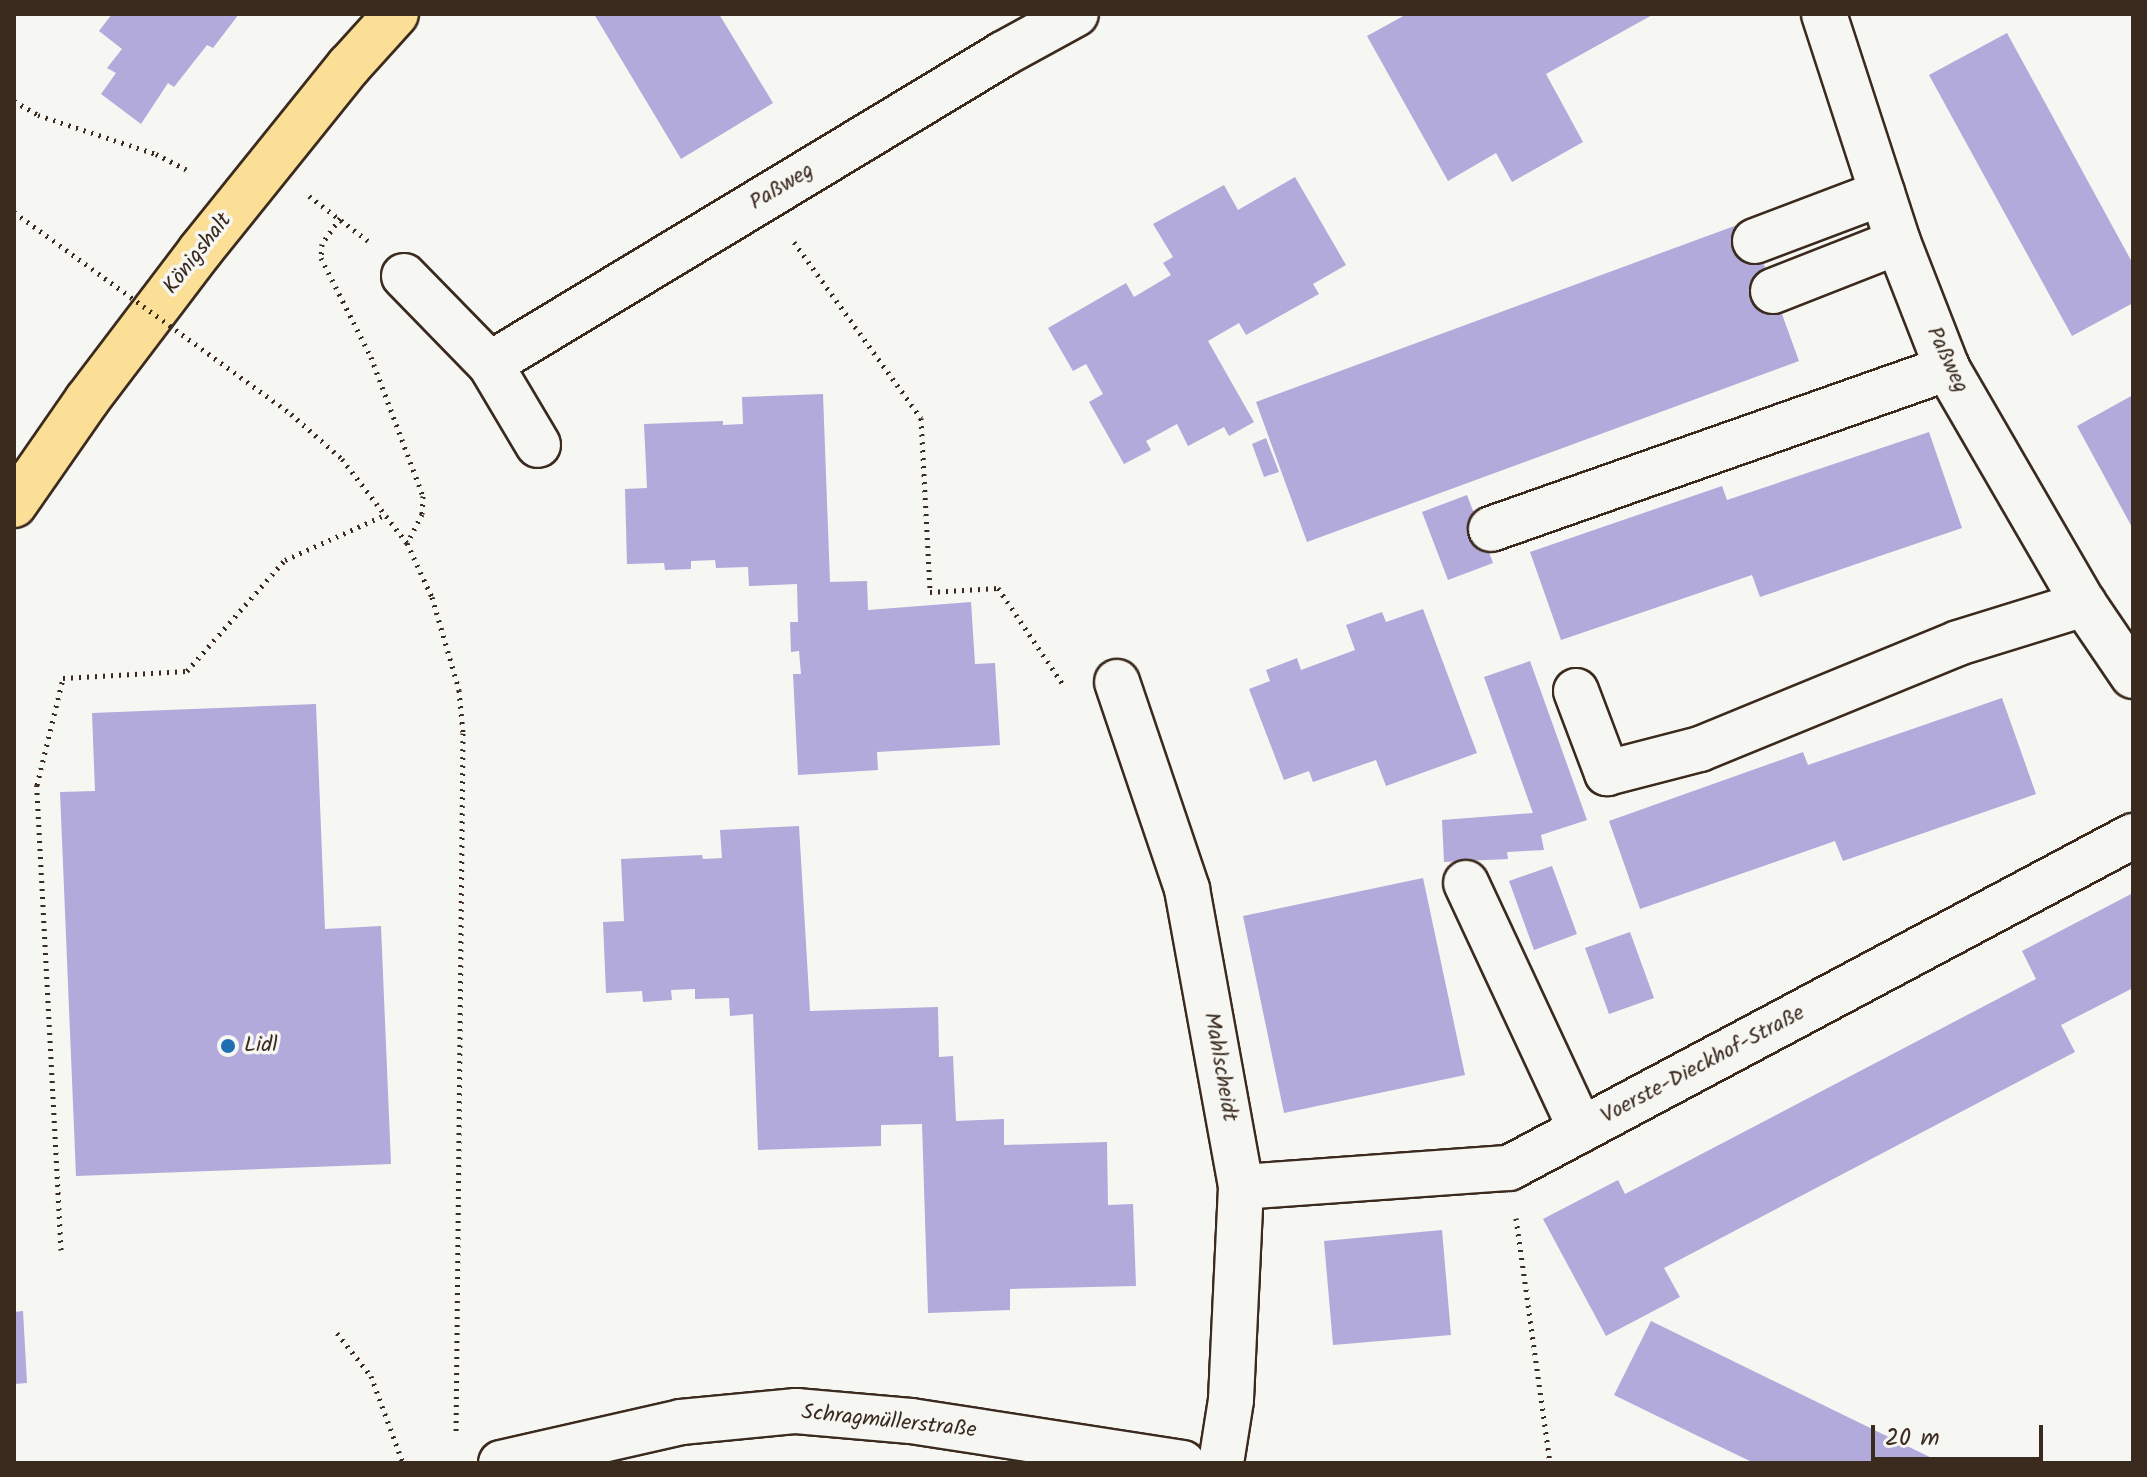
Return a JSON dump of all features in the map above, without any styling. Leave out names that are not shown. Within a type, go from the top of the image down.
[{"type":"main road","name":"Königshalt","points":[[14,505],[87,400],[200,251],[349,66],[396,14]]},
{"type":"street","name":"Paßweg","points":[[490,364],[1076,14]]},
{"type":"street","name":"Paßweg","points":[[1824,14],[1898,242],[1947,368],[2084,604],[2133,676]]},
{"type":"street","points":[[1755,241],[1882,193]]},
{"type":"street","points":[[1773,291],[1898,242]]},
{"type":"street","points":[[404,276],[490,364],[538,445]]},
{"type":"street","points":[[1491,529],[1947,368]]},
{"type":"street","points":[[1576,691],[1607,773],[1700,749],[1958,643],[2084,604]]},
{"type":"street","name":"Mahlscheidt","points":[[1117,682],[1187,889],[1241,1187],[1231,1400],[1221,1463]]},
{"type":"street","name":"Voerste-Dieckhof-Straße","points":[[1241,1187],[1509,1168],[2133,836]]},
{"type":"street","points":[[1466,883],[1581,1130]]},
{"type":"street","name":"Schragmüllerstraße","points":[[501,1463],[681,1422],[796,1411],[911,1421],[1183,1463]]},
{"type":"path","points":[[14,101],[38,115],[156,154],[186,169]]},
{"type":"path","points":[[312,198],[340,218],[404,276]]},
{"type":"path","points":[[763,199],[921,418],[930,592],[998,588],[1070,695],[1117,682]]},
{"type":"path","points":[[14,212],[291,414],[342,459],[407,543],[432,597],[459,690],[463,733],[456,1447]]},
{"type":"path","points":[[340,218],[322,244],[321,258],[371,357],[423,496],[422,514],[407,543]]},
{"type":"path","points":[[61,1250],[37,785],[63,678],[187,671],[285,560],[387,514]]},
{"type":"path","points":[[1509,1168],[1550,1463]]},
{"type":"path","points":[[337,1333],[371,1376],[403,1463]]},
{"type":"building","points":[[112,14],[239,14],[213,48],[207,45],[174,87],[168,83],[141,124],[101,94],[116,73],[107,68],[122,49],[99,31]]},
{"type":"building","points":[[594,14],[719,14],[773,103],[681,159]]},
{"type":"building","points":[[1407,14],[1654,14],[1546,74],[1583,142],[1512,182],[1496,153],[1448,181],[1367,36]]},
{"type":"building","points":[[2007,33],[2133,264],[2133,303],[2072,336],[1929,75]]},
{"type":"building","points":[[1295,177],[1346,265],[1313,284],[1319,294],[1246,335],[1239,323],[1208,341],[1254,422],[1229,436],[1224,427],[1188,446],[1177,424],[1146,441],[1151,450],[1124,464],[1089,402],[1103,394],[1086,364],[1073,371],[1048,328],[1126,283],[1134,297],[1171,275],[1163,263],[1173,257],[1153,224],[1224,185],[1238,210]]},
{"type":"building","points":[[1748,221],[1799,361],[1307,542],[1256,402]]},
{"type":"building","points":[[823,394],[830,582],[867,581],[868,610],[971,602],[975,664],[995,663],[1000,745],[877,752],[878,770],[798,775],[793,674],[801,674],[799,651],[791,652],[790,622],[798,622],[797,584],[749,586],[748,567],[716,568],[715,560],[691,561],[691,569],[665,570],[664,563],[627,564],[625,489],[647,488],[644,424],[723,421],[723,425],[743,424],[742,397]]},
{"type":"building","points":[[2133,395],[2133,529],[2077,426]]},
{"type":"building","points":[[1929,432],[1962,528],[1760,597],[1752,575],[1561,640],[1530,552],[1722,486],[1727,500]]},
{"type":"building","points":[[1266,438],[1279,472],[1264,477],[1252,444]]},
{"type":"building","points":[[1467,495],[1493,563],[1448,580],[1422,512]]},
{"type":"building","points":[[1423,609],[1477,753],[1386,786],[1376,760],[1313,782],[1309,771],[1284,780],[1249,689],[1270,681],[1266,670],[1297,658],[1301,670],[1355,650],[1346,625],[1382,612],[1386,622]]},
{"type":"building","points":[[1530,661],[1587,820],[1541,835],[1544,850],[1507,852],[1508,859],[1444,862],[1442,820],[1533,813],[1484,677]]},
{"type":"building","points":[[2002,698],[2036,794],[1843,861],[1835,841],[1640,909],[1609,821],[1803,752],[1808,765]]},
{"type":"building","name":"Lidl","points":[[316,704],[325,929],[381,926],[391,1164],[76,1176],[60,792],[95,791],[92,713]]},
{"type":"building","points":[[799,826],[810,1011],[938,1007],[939,1057],[953,1056],[956,1121],[1004,1119],[1004,1145],[1107,1142],[1108,1205],[1133,1204],[1136,1286],[1010,1289],[1010,1310],[928,1313],[922,1124],[881,1125],[881,1146],[758,1150],[753,1014],[730,1016],[729,998],[695,999],[695,989],[671,990],[672,1000],[643,1002],[642,991],[606,993],[603,922],[624,921],[621,859],[702,855],[703,859],[722,858],[720,830]]},
{"type":"building","points":[[1552,866],[1577,934],[1534,950],[1509,881]]},
{"type":"building","points":[[1423,878],[1465,1075],[1284,1113],[1243,916]]},
{"type":"building","points":[[2133,893],[2133,988],[2061,1025],[2075,1052],[1664,1268],[1680,1297],[1606,1336],[1543,1219],[1618,1180],[1625,1194],[2036,979],[2022,951]]},
{"type":"building","points":[[1630,932],[1654,998],[1609,1014],[1585,948]]},
{"type":"building","points":[[1442,1230],[1451,1335],[1333,1345],[1324,1241]]},
{"type":"building","points":[[23,1311],[27,1383],[14,1384],[14,1312]]},
{"type":"building","points":[[1651,1321],[1942,1463],[1754,1463],[1702,1438],[1614,1395]]},
{"type":"place","name":"Lidl","points":[[228,1046]]}]
